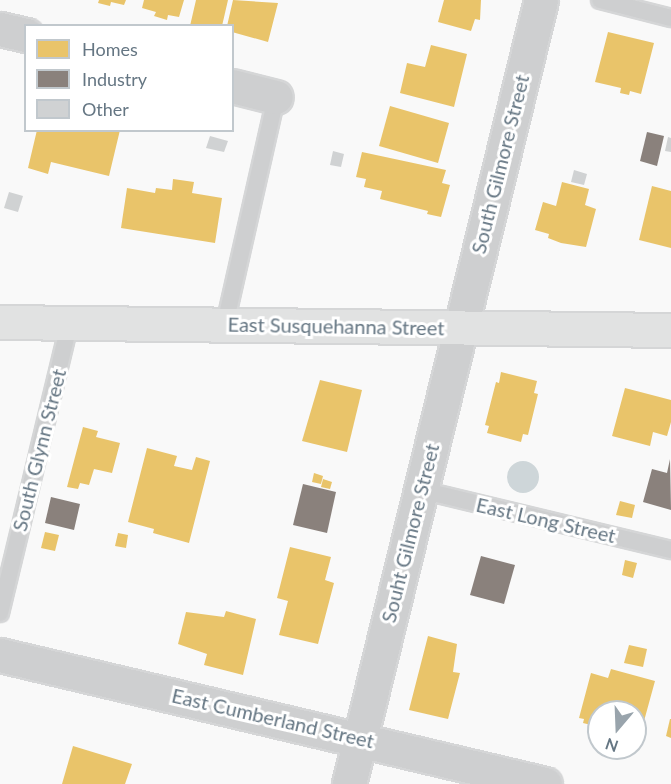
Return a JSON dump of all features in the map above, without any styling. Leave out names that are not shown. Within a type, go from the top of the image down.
[{"type":"main road","name":"East Susquehanna Street","points":[[0,322],[671,330]]},
{"type":"street","name":"South Gilmore Street","points":[[458,327],[541,0]]},
{"type":"street","points":[[0,29],[24,35]]},
{"type":"street","points":[[234,86],[276,97]]},
{"type":"street","name":"Souht Gilmore Street","points":[[360,738],[421,490],[458,327]]},
{"type":"street","name":"East Cumberland Street","points":[[0,655],[360,738],[545,784]]},
{"type":"street","points":[[349,784],[360,738]]},
{"type":"lane","points":[[600,0],[671,18]]},
{"type":"lane","points":[[225,324],[276,97]]},
{"type":"lane","name":"South Glynn Street","points":[[0,613],[70,322]]},
{"type":"lane","name":"East Long Street","points":[[421,490],[671,549]]},
{"type":"shaded area","points":[[523,461],[534,466],[539,477],[534,488],[523,493],[512,488],[507,477],[512,466]]},
{"type":"building: Homes","points":[[99,0],[126,0],[124,5],[111,2],[110,6],[98,3]]},
{"type":"building: Homes","points":[[144,0],[184,0],[179,17],[168,15],[167,20],[154,16],[156,12],[142,8]]},
{"type":"building: Homes","points":[[196,0],[228,0],[222,24],[190,24]]},
{"type":"building: Homes","points":[[233,0],[278,3],[268,42],[234,33],[234,24],[227,24]]},
{"type":"building: Homes","points":[[444,0],[481,0],[480,20],[475,19],[471,31],[438,22]]},
{"type":"building: Homes","points":[[608,32],[654,43],[641,94],[630,91],[629,95],[620,93],[621,88],[595,82]]},
{"type":"building: Homes","points":[[431,45],[467,54],[454,107],[400,93],[407,63],[425,67]]},
{"type":"building: Homes","points":[[390,106],[449,123],[438,163],[379,146]]},
{"type":"building: Homes","points":[[37,132],[120,132],[109,176],[51,162],[48,174],[28,168]]},
{"type":"building: Homes","points":[[362,152],[446,170],[442,183],[450,185],[441,217],[427,214],[428,211],[380,199],[382,191],[364,187],[366,179],[356,177]]},
{"type":"building: Homes","points":[[173,179],[194,182],[192,193],[222,198],[215,243],[121,228],[127,188],[155,193],[156,188],[172,190]]},
{"type":"building: Homes","points":[[562,182],[589,189],[585,205],[596,209],[586,247],[561,243],[548,238],[549,234],[535,230],[543,202],[556,206]]},
{"type":"building: Homes","points":[[652,186],[671,191],[671,248],[639,240]]},
{"type":"building: Homes","points":[[501,372],[537,381],[534,393],[538,394],[528,435],[523,434],[521,442],[487,433],[489,426],[485,425],[496,382],[499,383]]},
{"type":"building: Homes","points":[[320,380],[362,390],[347,452],[302,441]]},
{"type":"building: Homes","points":[[625,388],[671,400],[671,422],[667,436],[653,432],[650,446],[612,436]]},
{"type":"building: Homes","points":[[83,427],[98,431],[96,437],[120,443],[112,473],[94,469],[89,485],[80,483],[78,489],[67,487]]},
{"type":"building: Homes","points":[[147,448],[177,456],[174,466],[192,470],[196,457],[210,461],[189,543],[153,533],[154,529],[128,522]]},
{"type":"building: Homes","points":[[314,473],[323,476],[321,484],[312,482]]},
{"type":"building: Homes","points":[[323,479],[332,482],[330,489],[321,487]]},
{"type":"building: Homes","points":[[620,501],[635,505],[632,518],[616,515]]},
{"type":"building: Homes","points":[[45,532],[59,535],[55,551],[41,548]]},
{"type":"building: Homes","points":[[118,533],[128,535],[126,548],[115,546]]},
{"type":"building: Homes","points":[[290,547],[331,557],[325,580],[334,583],[318,644],[279,635],[288,601],[277,598]]},
{"type":"building: Homes","points":[[625,560],[637,563],[633,578],[622,575]]},
{"type":"building: Homes","points":[[226,611],[256,619],[243,675],[204,665],[207,654],[178,644],[186,612],[224,617]]},
{"type":"building: Homes","points":[[428,636],[457,644],[453,672],[460,673],[448,719],[409,710]]},
{"type":"building: Homes","points":[[629,645],[647,649],[643,667],[624,663]]},
{"type":"building: Homes","points":[[611,669],[655,681],[647,710],[647,700],[587,700],[587,724],[583,723],[584,719],[579,718],[591,673],[608,678]]},
{"type":"building: Homes","points":[[671,719],[671,738],[666,736]]},
{"type":"building: Homes","points":[[73,746],[132,764],[125,784],[62,784]]},
{"type":"building: Industry","points":[[647,132],[664,136],[657,166],[640,161]]},
{"type":"building: Industry","points":[[670,459],[671,510],[643,502],[652,469],[667,473]]},
{"type":"building: Industry","points":[[303,484],[336,492],[327,533],[293,525]]},
{"type":"building: Industry","points":[[51,497],[80,504],[74,530],[45,523]]},
{"type":"building: Industry","points":[[481,556],[515,565],[504,604],[470,595]]},
{"type":"building: Other","points":[[210,136],[228,141],[224,152],[206,148]]},
{"type":"building: Other","points":[[668,137],[671,138],[671,152],[665,151]]},
{"type":"building: Other","points":[[333,151],[344,154],[341,167],[330,165]]},
{"type":"building: Other","points":[[574,170],[587,174],[584,185],[571,182]]},
{"type":"building: Other","points":[[9,192],[23,196],[18,212],[4,208]]}]
